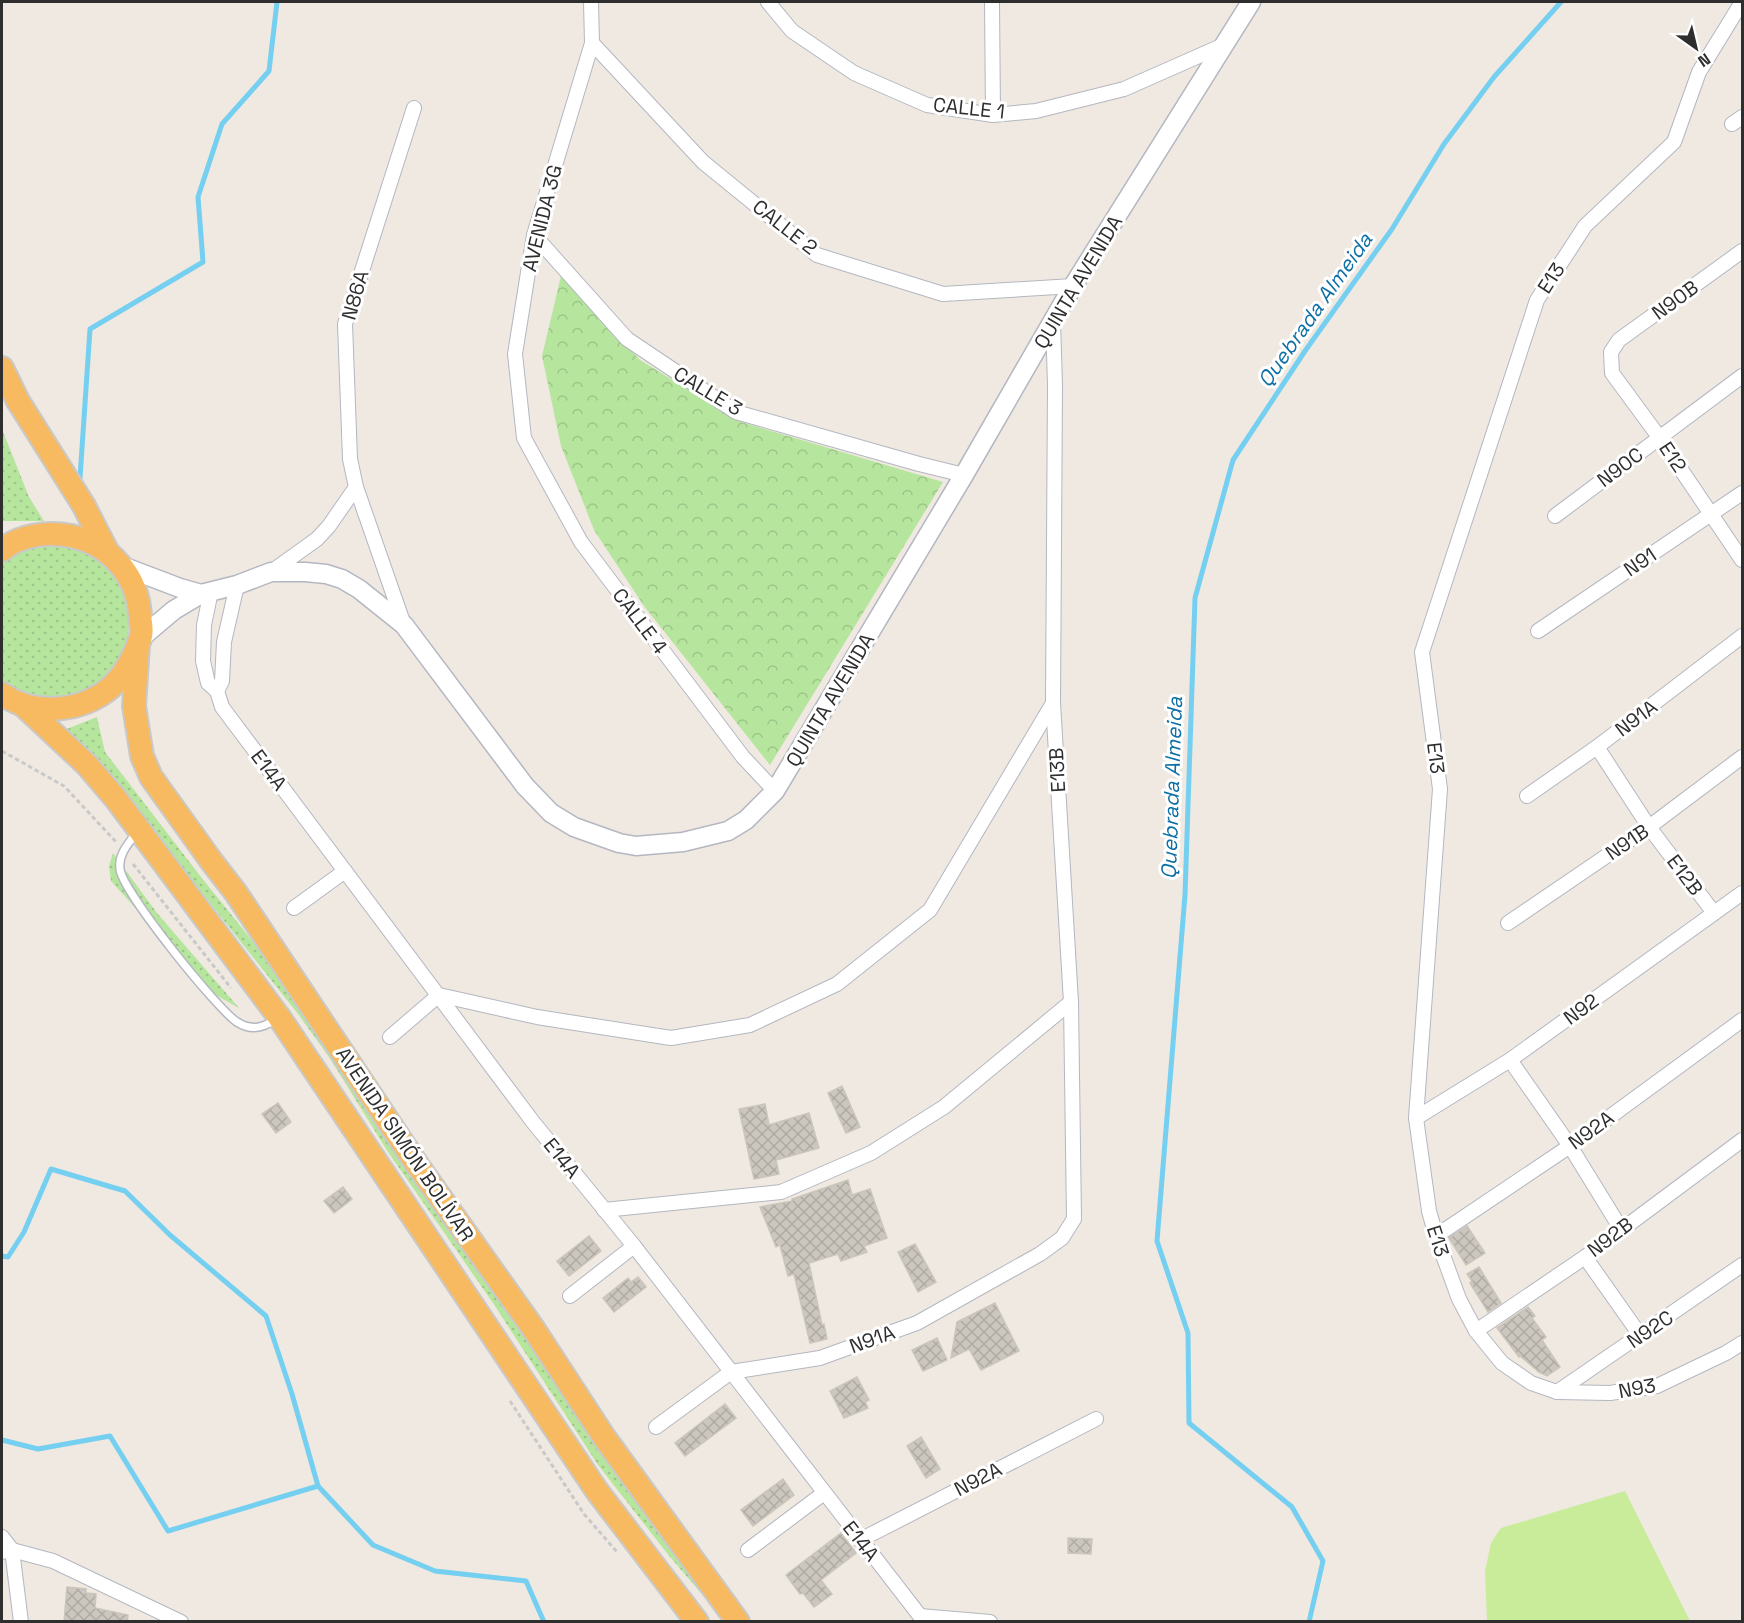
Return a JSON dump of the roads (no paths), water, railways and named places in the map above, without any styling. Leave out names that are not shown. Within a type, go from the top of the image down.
[{"type":"highway","name":"AVENIDA SIMÓN BOLÍVAR","points":[[2,368],[18,401],[134,587],[140,604],[140,641],[134,706],[142,756],[151,777],[236,892],[418,1166],[533,1328],[604,1437],[738,1622]]},
{"type":"highway","points":[[2,550],[7,545],[32,535],[58,533],[84,538],[115,559]]},
{"type":"highway","name":"AVENIDA SIMÓN BOLÍVAR","points":[[24,706],[53,710],[81,705],[106,691],[126,670],[140,641]]},
{"type":"highway","name":"AVENIDA SIMÓN BOLÍVAR","points":[[2,694],[24,706],[87,765],[279,1017],[597,1491],[697,1622]]},
{"type":"street","name":"AVENIDA 3G","points":[[524,438],[514,354],[534,235],[592,43],[591,2]]},
{"type":"street","name":"CALLE 1","points":[[768,2],[792,31],[854,73],[927,105],[993,115],[1036,111],[1124,89],[1226,44]]},
{"type":"street","points":[[992,2],[993,115]]},
{"type":"street","name":"QUINTA AVENIDA","points":[[140,641],[174,610],[206,592],[237,585],[271,572],[326,574],[342,579],[372,598],[404,625],[525,786],[551,813],[574,827],[619,843],[636,846],[683,842],[728,831],[746,820],[775,791],[964,475],[1073,286],[1251,2]]},
{"type":"street","name":"E13","points":[[1557,1392],[1531,1383],[1502,1363],[1476,1331],[1459,1299],[1429,1210],[1416,1118],[1427,993],[1440,789],[1422,652],[1537,300],[1585,226],[1674,142],[1699,72],[1743,2]]},
{"type":"street","name":"CALLE 2","points":[[592,43],[703,162],[817,255],[943,294],[1073,286]]},
{"type":"street","name":"N86A","points":[[404,625],[356,488],[350,459],[345,324],[414,108]]},
{"type":"street","name":"CALLE 3","points":[[534,235],[627,339],[736,412],[964,475]]},
{"type":"street","name":"N90B","points":[[1611,352],[1619,340],[1743,251]]},
{"type":"street","name":"E13B","points":[[1053,321],[1055,385],[1053,703],[1071,1002],[1074,1219]]},
{"type":"street","name":"E12","points":[[1611,352],[1612,374],[1659,437],[1743,560]]},
{"type":"street","name":"N90C","points":[[1555,516],[1743,376]]},
{"type":"street","name":"CALLE 4","points":[[524,438],[581,542],[743,757],[775,791]]},
{"type":"street","points":[[271,572],[317,539],[356,488]]},
{"type":"street","name":"N91","points":[[1538,630],[1740,495]]},
{"type":"street","points":[[115,559],[180,588],[206,592]]},
{"type":"street","points":[[217,691],[222,681],[224,642],[237,585]]},
{"type":"street","name":"E14A","points":[[206,592],[203,661],[208,683],[217,691],[222,707],[533,1122],[634,1246],[860,1540],[916,1619]]},
{"type":"street","name":"N91A","points":[[1527,796],[1597,747],[1743,636]]},
{"type":"street","points":[[390,1037],[439,995],[537,1017],[671,1038],[750,1025],[837,984],[930,910],[1053,703]]},
{"type":"street","name":"E12B","points":[[1597,747],[1649,827],[1713,913]]},
{"type":"street","name":"N91B","points":[[1508,923],[1649,827],[1743,757]]},
{"type":"street","points":[[294,908],[345,871]]},
{"type":"street","name":"N92","points":[[1416,1118],[1510,1060],[1743,893]]},
{"type":"street","points":[[604,1210],[781,1192],[871,1153],[944,1107],[1071,1002]]},
{"type":"street","name":"N92A","points":[[1436,1236],[1570,1146],[1743,1020]]},
{"type":"street","points":[[1510,1060],[1570,1146],[1621,1229]]},
{"type":"street","name":"N92B","points":[[1476,1331],[1585,1257],[1743,1140]]},
{"type":"street","name":"N91A","points":[[656,1427],[731,1372],[820,1358],[916,1323],[1040,1254],[1062,1238],[1074,1219]]},
{"type":"street","points":[[570,1296],[634,1246]]},
{"type":"street","points":[[1585,1257],[1640,1335]]},
{"type":"street","name":"N92C","points":[[1557,1392],[1743,1265]]},
{"type":"street","name":"N93","points":[[1557,1392],[1610,1393],[1657,1386],[1743,1343]]},
{"type":"street","name":"N92A","points":[[860,1540],[1096,1419]]},
{"type":"street","points":[[748,1550],[824,1493]]},
{"type":"street","points":[[2,1537],[7,1551],[21,1622]]},
{"type":"street","points":[[7,1551],[52,1561],[181,1622]]},
{"type":"street","points":[[916,1619],[990,1622]]},
{"type":"lane","points":[[138,830],[123,851],[120,870],[132,894],[203,989],[237,1022],[262,1028],[279,1017]]},
{"type":"waterway","points":[[80,478],[90,329],[203,262],[198,197],[222,124],[269,71],[277,2]]},
{"type":"waterway","name":"Quebrada Almeida","points":[[1309,1622],[1323,1561],[1292,1507],[1189,1423],[1188,1333],[1157,1241],[1185,895],[1195,598],[1233,460],[1305,351],[1392,229],[1444,144],[1494,77],[1561,2]]},
{"type":"waterway","points":[[2,1256],[8,1257],[24,1232],[51,1169],[125,1191],[170,1235],[266,1316],[292,1394],[318,1486],[373,1545],[435,1571],[526,1581],[544,1622]]},
{"type":"waterway","points":[[2,1440],[38,1449],[110,1436],[168,1531],[318,1486]]}]
